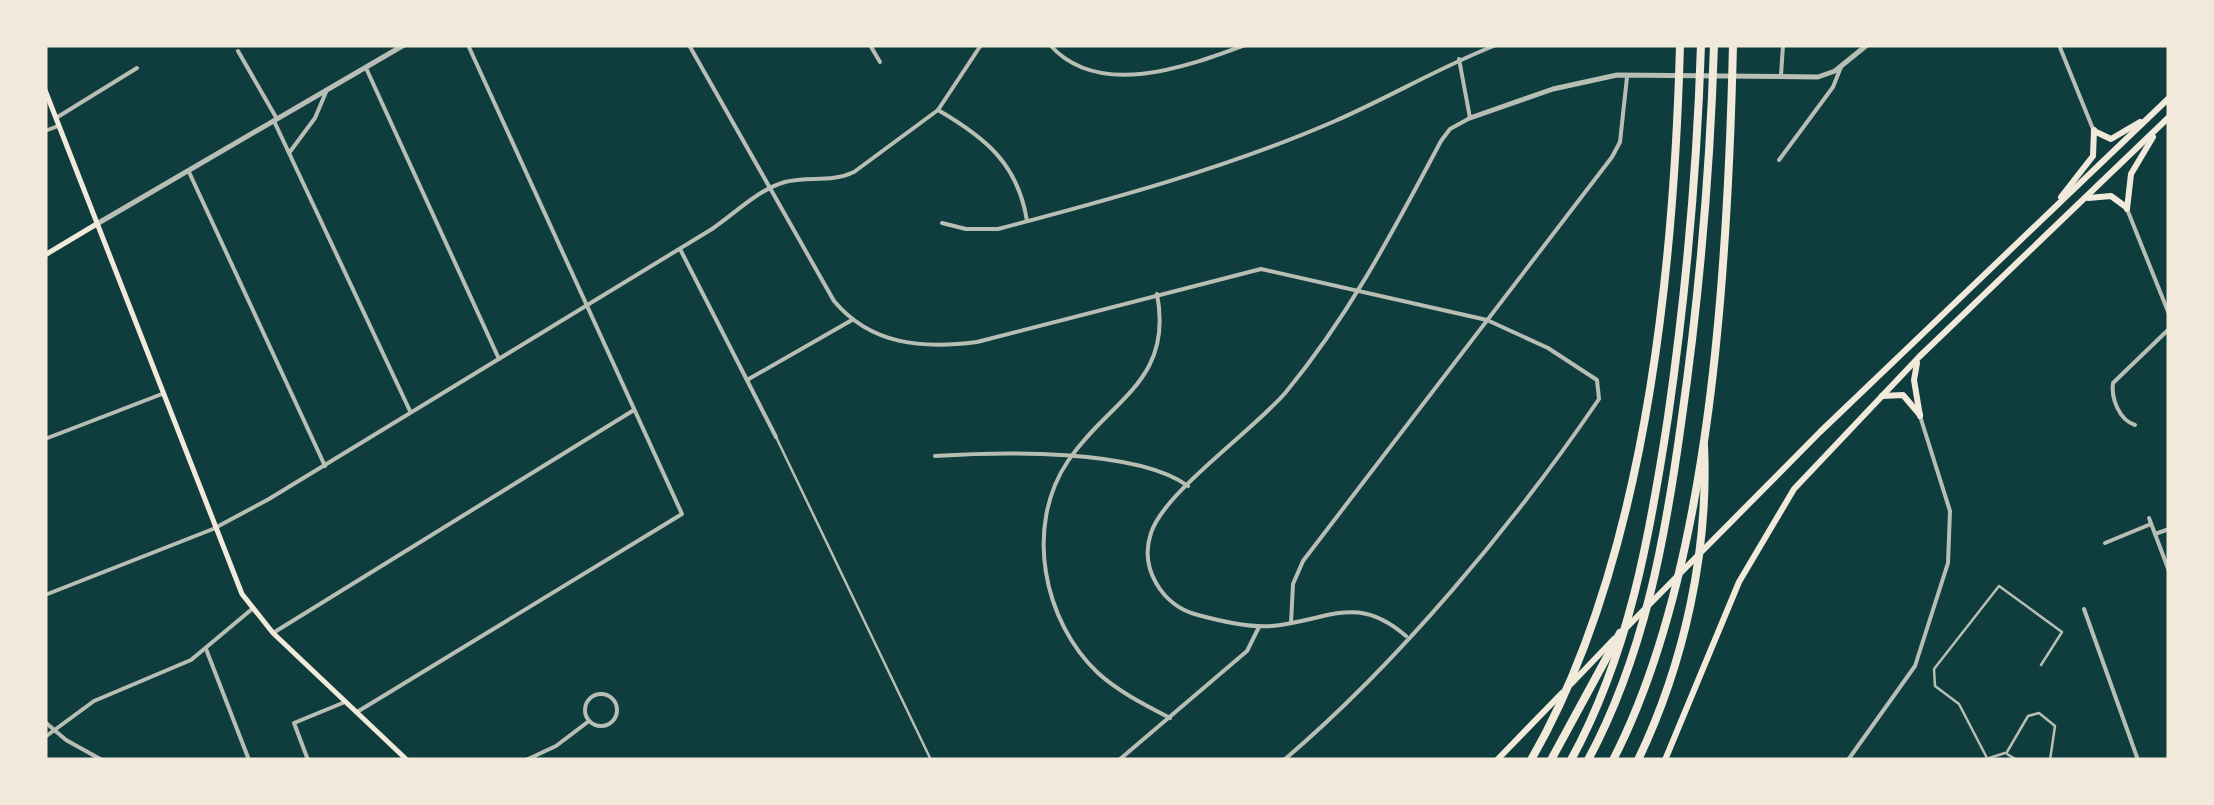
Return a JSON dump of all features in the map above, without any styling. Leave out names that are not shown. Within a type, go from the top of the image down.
[{"type":"highway","points":[[1531,760],[1588,631],[1638,443],[1666,251],[1680,45]]},
{"type":"highway","points":[[1571,760],[1620,648],[1650,523],[1686,282],[1700,45]]},
{"type":"highway","points":[[1588,760],[1632,658],[1666,518],[1700,271],[1714,45]]},
{"type":"highway","points":[[1613,760],[1644,690],[1669,612],[1703,424],[1721,263],[1734,45]]},
{"type":"highway","points":[[2045,217],[2093,156],[2094,130],[2107,138],[2119,136],[2166,101]]},
{"type":"highway","points":[[1496,760],[1704,547],[2166,101]]},
{"type":"highway","points":[[2082,200],[2111,196],[2127,209],[2134,168],[2169,118]]},
{"type":"highway","points":[[1665,760],[1725,611],[1770,524],[1808,471],[1919,357],[2169,118]]},
{"type":"highway","points":[[1919,357],[1914,380],[1920,416]]},
{"type":"highway","points":[[1879,397],[1903,395],[1920,416]]},
{"type":"highway","points":[[1638,760],[1668,690],[1686,624],[1706,483],[1703,424]]},
{"type":"highway","points":[[1551,760],[1620,634]]},
{"type":"main road","points":[[45,90],[230,573],[252,610],[272,633],[407,760]]},
{"type":"main road","points":[[45,255],[96,225]]},
{"type":"street","points":[[356,712],[682,514],[468,45]]},
{"type":"street","points":[[689,45],[834,301],[852,320],[892,340],[951,345],[1261,270],[1487,320],[1578,366],[1596,380],[1601,392],[1500,535],[1284,760]]},
{"type":"street","points":[[870,45],[880,62]]},
{"type":"street","points":[[45,595],[214,530],[680,249],[770,188],[790,182],[839,179],[854,172],[938,110],[981,45]]},
{"type":"street","points":[[1050,45],[1068,60],[1087,67],[1129,74],[1186,67],[1244,45]]},
{"type":"street","points":[[942,223],[981,230],[1191,176],[1335,121],[1496,45]]},
{"type":"street","points":[[1781,77],[1783,45]]},
{"type":"street","points":[[1406,636],[1388,621],[1361,610],[1260,626],[1192,613],[1172,602],[1158,586],[1149,565],[1151,530],[1163,510],[1268,412],[1362,290],[1441,141],[1456,125],[1470,118],[1553,89],[1645,73],[1818,77],[1841,67],[1868,45]]},
{"type":"street","points":[[2059,45],[2094,130]]},
{"type":"street","points":[[96,225],[401,46]]},
{"type":"street","points":[[238,51],[275,120],[411,413]]},
{"type":"street","points":[[1459,60],[1470,118]]},
{"type":"street","points":[[1780,160],[1833,87],[1841,67]]},
{"type":"street","points":[[45,131],[137,68]]},
{"type":"street","points":[[366,68],[499,359]]},
{"type":"street","points":[[1291,623],[1293,584],[1303,561],[1620,142],[1627,74]]},
{"type":"street","points":[[289,153],[315,118],[326,92]]},
{"type":"street","points":[[938,110],[997,150],[1020,186],[1027,221]]},
{"type":"street","points":[[189,172],[324,466]]},
{"type":"street","points":[[2127,209],[2169,314]]},
{"type":"street","points":[[680,249],[776,437]]},
{"type":"street","points":[[1158,294],[1161,336],[1153,362],[1132,393],[1070,457],[1056,483],[1044,539],[1046,575],[1057,613],[1074,644],[1098,672],[1170,718]]},
{"type":"street","points":[[747,380],[852,320]]},
{"type":"street","points":[[2135,425],[2124,419],[2113,396],[2114,383],[2169,329]]},
{"type":"street","points":[[45,439],[162,394]]},
{"type":"street","points":[[272,633],[634,410]]},
{"type":"street","points":[[1848,760],[1915,666],[1948,562],[1950,511],[1920,416]]},
{"type":"street","points":[[935,456],[1013,452],[1070,457],[1148,468],[1188,486]]},
{"type":"street","points":[[2104,543],[2150,521],[2169,570]]},
{"type":"street","points":[[2155,534],[2169,529]]},
{"type":"street","points":[[2084,609],[2138,760]]},
{"type":"street","points":[[45,737],[94,701],[174,670],[252,610]]},
{"type":"street","points":[[1120,760],[1247,651],[1260,626]]},
{"type":"street","points":[[206,649],[249,760]]},
{"type":"street","points":[[602,694],[612,699],[617,713],[612,722],[598,726],[589,721],[585,706],[592,697],[602,694]]},
{"type":"street","points":[[308,760],[294,722],[345,702]]},
{"type":"street","points":[[526,760],[556,746],[589,721]]},
{"type":"street","points":[[45,722],[102,760]]},
{"type":"lane","points":[[776,437],[931,760]]},
{"type":"lane","points":[[2041,665],[2062,632],[1995,586],[1932,674],[1935,686],[1960,704],[1986,759],[2007,752],[2028,716],[2038,713],[2055,726],[2050,760]]},
{"type":"lane","points":[[2007,752],[2018,760]]}]
